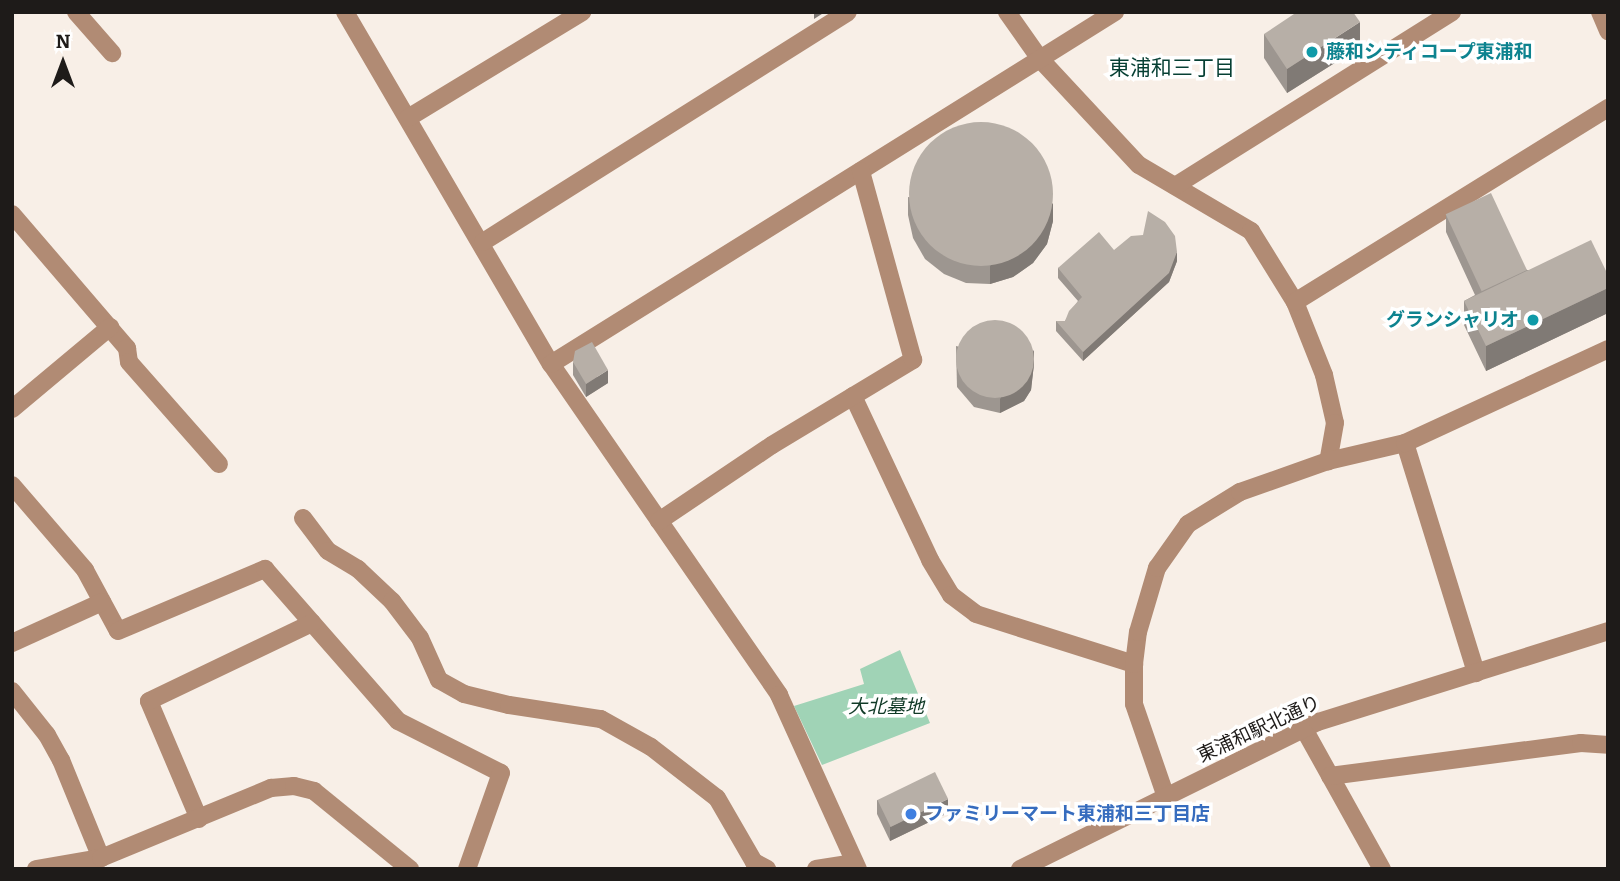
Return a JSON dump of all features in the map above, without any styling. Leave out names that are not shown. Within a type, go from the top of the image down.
[{"type":"street","points":[[76,12],[112,53]]},
{"type":"street","points":[[345,12],[551,364],[779,695],[856,866],[816,869]]},
{"type":"street","points":[[408,118],[582,12]]},
{"type":"street","points":[[482,242],[848,12]]},
{"type":"street","points":[[1007,12],[1040,59],[1139,165],[1251,231],[1295,302],[1324,374],[1335,423],[1328,461]]},
{"type":"street","points":[[551,364],[1115,12]]},
{"type":"street","points":[[1175,186],[1451,12]]},
{"type":"street","points":[[1600,12],[1608,31]]},
{"type":"street","points":[[1295,302],[1608,108]]},
{"type":"street","points":[[659,521],[912,360],[861,171]]},
{"type":"street","points":[[12,214],[127,348],[129,362],[219,464]]},
{"type":"street","points":[[12,409],[110,327]]},
{"type":"street","points":[[1166,797],[1134,705],[1134,664],[1138,632],[1157,568],[1188,524],[1240,492],[1328,461],[1405,443],[1608,349]]},
{"type":"street","points":[[853,396],[930,560],[951,595],[976,614],[1134,664]]},
{"type":"street","points":[[1405,443],[1476,673]]},
{"type":"street","points":[[12,485],[85,570],[118,631],[265,569],[398,721],[501,773],[467,869]]},
{"type":"street","points":[[303,518],[328,551],[358,569],[392,601],[420,638],[439,680],[464,694],[509,705],[601,719],[651,747],[716,799],[754,862],[767,869]]},
{"type":"street","points":[[12,643],[102,602]]},
{"type":"street","points":[[199,819],[149,701],[312,623]]},
{"type":"street","name":"東浦和駅北通り","points":[[1020,869],[1304,729],[1608,631]]},
{"type":"street","points":[[12,691],[47,735],[61,760],[101,858]]},
{"type":"street","points":[[1304,729],[1382,869]]},
{"type":"street","points":[[1330,776],[1581,743],[1608,745]]},
{"type":"street","points":[[36,869],[101,858],[271,788],[294,786],[314,791],[411,869]]},
{"type":"green space","name":"大北墓地","points":[[900,650],[930,723],[822,765],[794,706],[864,684],[860,669]]},
{"type":"building","points":[[1297,12],[1353,12],[1360,22],[1287,69],[1264,34]]},
{"type":"building","points":[[981,122],[1009,127],[1032,143],[1048,166],[1053,194],[1048,222],[1032,245],[1009,261],[981,266],[953,261],[930,245],[914,222],[909,194],[914,166],[930,143],[953,127]]},
{"type":"building","points":[[1491,193],[1527,270],[1482,291],[1446,214]]},
{"type":"building","points":[[1148,211],[1165,222],[1175,236],[1177,252],[1169,273],[1083,352],[1056,321],[1065,321],[1069,311],[1082,297],[1058,268],[1099,232],[1114,250],[1131,236],[1143,235]]},
{"type":"building","points":[[1591,240],[1608,275],[1608,288],[1486,346],[1464,301]]},
{"type":"building","points":[[995,320],[1010,323],[1023,331],[1031,344],[1034,359],[1031,374],[1023,387],[1010,395],[995,398],[980,395],[967,387],[959,374],[956,359],[959,344],[967,331],[980,323]]},
{"type":"building","points":[[592,342],[608,370],[586,384],[573,362],[575,351]]},
{"type":"building","points":[[935,772],[948,799],[891,827],[877,800]]},
{"type":"place","name":"藤和シティコープ東浦和","points":[[1312,52]]},
{"type":"place","name":"グランシャリオ","points":[[1533,320]]},
{"type":"place","name":"ファミリーマート東浦和三丁目店","points":[[911,814]]},
{"type":"district","name":"東浦和三丁目","points":[[1172,68]]}]
